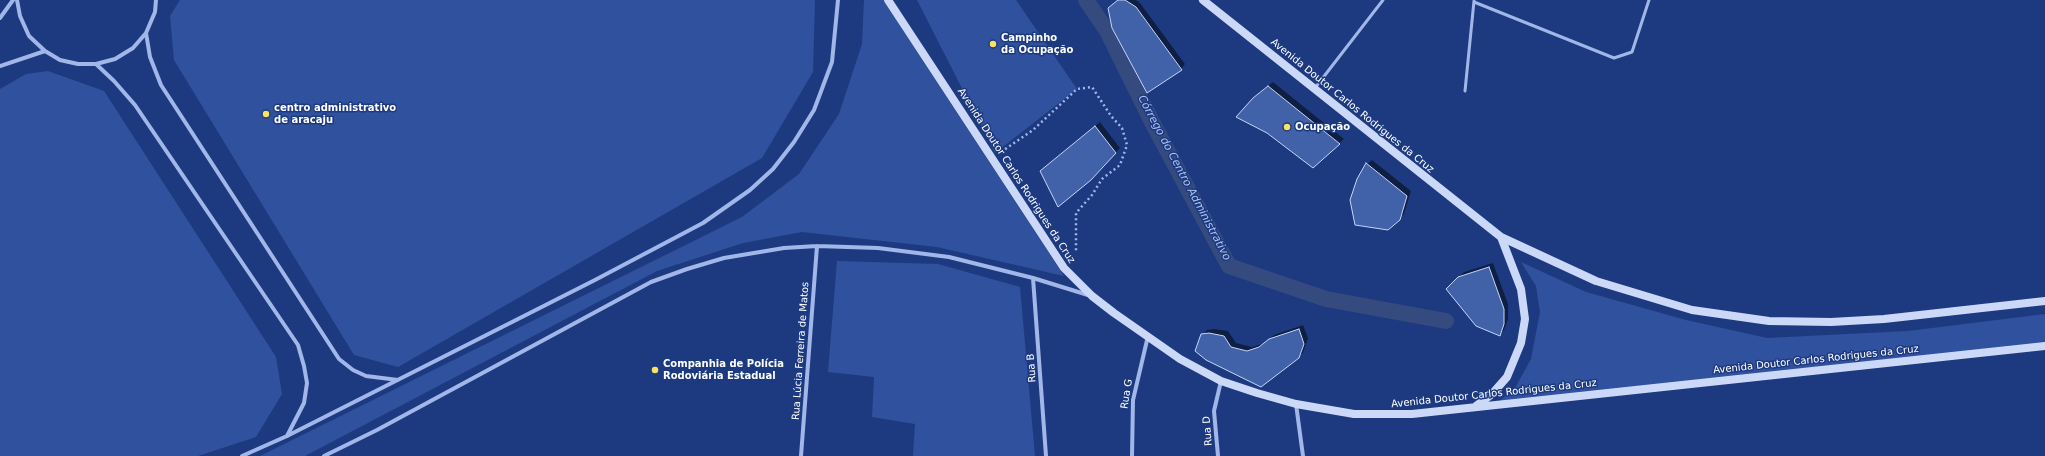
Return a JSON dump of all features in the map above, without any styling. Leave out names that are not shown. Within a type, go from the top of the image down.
[{"type":"main road","name":"Avenida Doutor Carlos Rodrigues da Cruz","points":[[888,0],[1064,268],[1092,296],[1180,359],[1221,381],[1296,404],[1371,416],[1412,414],[2045,346]]},
{"type":"main road","name":"Avenida Doutor Carlos Rodrigues da Cruz","points":[[1204,0],[1501,237],[1596,281],[1692,310],[1762,320],[1831,322],[1884,319],[2045,300]]},
{"type":"main road","points":[[1475,407],[1492,394],[1507,377],[1521,343],[1525,319],[1521,289],[1501,237]]},
{"type":"street","points":[[0,18],[13,0]]},
{"type":"street","points":[[17,0],[20,16],[29,36],[45,51],[60,60],[78,64],[96,64],[115,59],[132,48],[146,32],[155,12],[156,0]]},
{"type":"street","points":[[242,456],[287,436],[399,380],[703,223],[750,190],[773,169],[794,142],[814,110],[832,62],[838,0]]},
{"type":"street","points":[[146,32],[150,57],[161,85],[339,358],[353,370],[366,376],[399,380]]},
{"type":"street","points":[[0,66],[45,51]]},
{"type":"street","points":[[96,64],[114,81],[135,105],[298,345],[307,383],[304,403],[287,436]]},
{"type":"street","points":[[324,456],[378,430],[651,282],[724,258],[784,248],[817,246],[878,248],[949,257],[1033,278],[1092,296]]},
{"type":"street","name":"Rua Lúcia Ferreira de Matos","points":[[801,456],[817,246]]},
{"type":"street","name":"Rua B","points":[[1033,278],[1046,456]]},
{"type":"street","name":"Rua G","points":[[1132,456],[1133,400],[1148,336]]},
{"type":"street","name":"Rua D","points":[[1218,456],[1214,411],[1221,381]]},
{"type":"street","points":[[1296,404],[1303,456]]},
{"type":"lane","points":[[1315,88],[1383,0]]},
{"type":"lane","points":[[1465,91],[1474,1],[1614,58],[1632,52],[1649,0]]},
{"type":"path","points":[[995,153],[1001,152],[1033,130],[1077,89],[1092,87],[1100,102],[1122,128],[1127,145],[1120,165],[1102,180],[1092,195],[1076,213],[1076,253]]},
{"type":"shaded area","points":[[180,0],[815,0],[813,72],[762,158],[398,367],[354,355],[174,60],[170,16]]},
{"type":"shaded area","points":[[864,0],[883,0],[1064,276],[937,247],[802,232],[743,243],[657,271],[305,456],[260,456],[742,217],[799,174],[839,114],[862,44]]},
{"type":"shaded area","name":"Campinho da Ocupação","points":[[917,0],[1016,0],[1077,89],[995,153]]},
{"type":"shaded area","points":[[48,71],[104,91],[276,357],[282,394],[256,437],[198,456],[0,456],[0,89],[26,74]]},
{"type":"shaded area","points":[[837,261],[938,264],[1020,287],[1035,456],[913,456],[915,424],[872,417],[874,377],[828,372]]},
{"type":"shaded area","points":[[1521,262],[1586,292],[1686,320],[1767,338],[1908,331],[2045,314],[2045,344],[1491,408],[1515,388],[1531,359],[1540,312],[1536,286]]},
{"type":"building","points":[[1118,0],[1125,0],[1136,7],[1182,70],[1147,93],[1112,28],[1108,8]]},
{"type":"building","name":"Ocupação","points":[[1268,86],[1340,144],[1313,168],[1267,133],[1236,117],[1253,98]]},
{"type":"building","points":[[1095,126],[1116,153],[1091,180],[1058,207],[1040,171]]},
{"type":"building","points":[[1366,163],[1407,196],[1400,220],[1388,230],[1355,225],[1350,200],[1357,179]]},
{"type":"building","points":[[1489,267],[1504,309],[1504,324],[1500,336],[1476,326],[1446,289],[1458,277]]},
{"type":"building","points":[[1299,329],[1304,344],[1299,358],[1261,387],[1206,360],[1195,351],[1201,334],[1209,333],[1224,336],[1231,347],[1247,351],[1259,347],[1269,339]]},
{"type":"waterway","name":"Córrego do Centro Administrativo","points":[[1086,0],[1107,31],[1152,122],[1229,266],[1326,299],[1446,321]]},
{"type":"place","name":"Campinho da Ocupação","points":[[993,44]]},
{"type":"place","name":"centro administrativo de aracaju","points":[[266,114]]},
{"type":"place","name":"Ocupação","points":[[1287,127]]},
{"type":"place","name":"Companhia de Polícia Rodoviária Estadual","points":[[655,370]]}]
